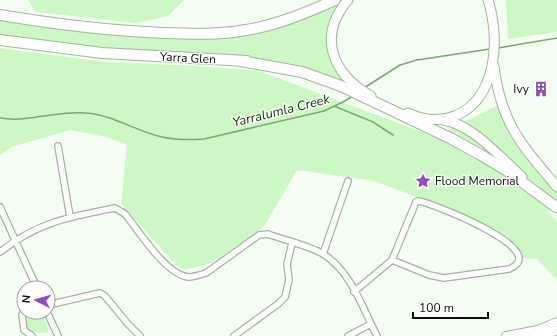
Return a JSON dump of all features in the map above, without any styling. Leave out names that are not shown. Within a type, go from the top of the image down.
[{"type":"highway","name":"Yarra Glen","points":[[0,14],[38,22],[130,31],[182,34],[222,33],[278,23],[335,0]]},
{"type":"highway","name":"Yarra Glen","points":[[0,40],[102,53],[240,61],[286,66],[315,73],[344,83],[481,155],[506,170],[556,208]]},
{"type":"main road","points":[[344,83],[336,63],[332,42],[336,19],[348,0]]},
{"type":"main road","points":[[488,0],[494,34],[493,65],[500,99],[508,122],[524,147],[557,187]]},
{"type":"main road","points":[[440,120],[461,113],[475,102],[487,84],[493,65]]},
{"type":"main road","points":[[373,98],[415,116],[455,122],[467,128],[556,208]]},
{"type":"main road","points":[[506,336],[523,335],[554,326]]},
{"type":"main road","points":[[534,336],[554,326]]},
{"type":"street","points":[[58,146],[70,217]]},
{"type":"street","points":[[323,254],[348,181]]},
{"type":"street","points":[[354,292],[392,260],[416,202],[424,202],[465,218],[496,234],[515,249],[518,254],[518,260],[514,266],[509,269],[444,278],[429,275],[392,260]]},
{"type":"street","points":[[0,207],[32,280]]},
{"type":"street","points":[[0,252],[15,241],[41,226],[70,217],[115,208],[120,210],[170,269],[188,277],[206,273],[259,235],[268,234],[323,254],[346,276],[377,336]]},
{"type":"street","points":[[234,336],[278,304],[285,297],[289,280],[287,264],[292,243]]},
{"type":"street","points":[[56,303],[100,294],[105,296],[140,336]]},
{"type":"street","points":[[23,320],[24,330],[32,336]]},
{"type":"street","points":[[50,320],[56,335]]},
{"type":"street","points":[[348,336],[371,324]]},
{"type":"green space","points":[[28,0],[184,0],[168,16],[136,23],[36,12]]},
{"type":"green space","points":[[343,0],[335,19],[337,69],[342,80],[300,66],[268,60],[145,53],[0,37],[0,19],[199,37],[318,11]]},
{"type":"green space","points":[[506,0],[557,0],[557,32],[508,39]]},
{"type":"green space","points":[[0,48],[105,62],[199,66],[259,71],[435,137],[498,105],[530,160],[557,191],[557,202],[548,212],[557,221],[557,280],[537,259],[522,258],[516,244],[472,218],[374,181],[297,170],[263,228],[211,263],[184,270],[176,265],[121,204],[127,145],[107,137],[70,130],[12,147],[0,155]]},
{"type":"green space","points":[[45,320],[49,332],[38,333],[28,331],[24,321]]},
{"type":"waterway","name":"Yarralumla Creek","points":[[498,48],[557,38]]},
{"type":"waterway","name":"Yarralumla Creek","points":[[364,88],[400,65],[417,60],[490,49]]},
{"type":"waterway","name":"Yarralumla Creek","points":[[0,118],[22,119],[64,113],[96,114],[162,137],[183,140],[204,139],[324,111],[353,96]]},
{"type":"waterway","points":[[334,106],[373,122],[393,135]]},
{"type":"place","name":"Ivy","points":[[541,89]]},
{"type":"place","name":"Flood Memorial","points":[[423,181]]}]
